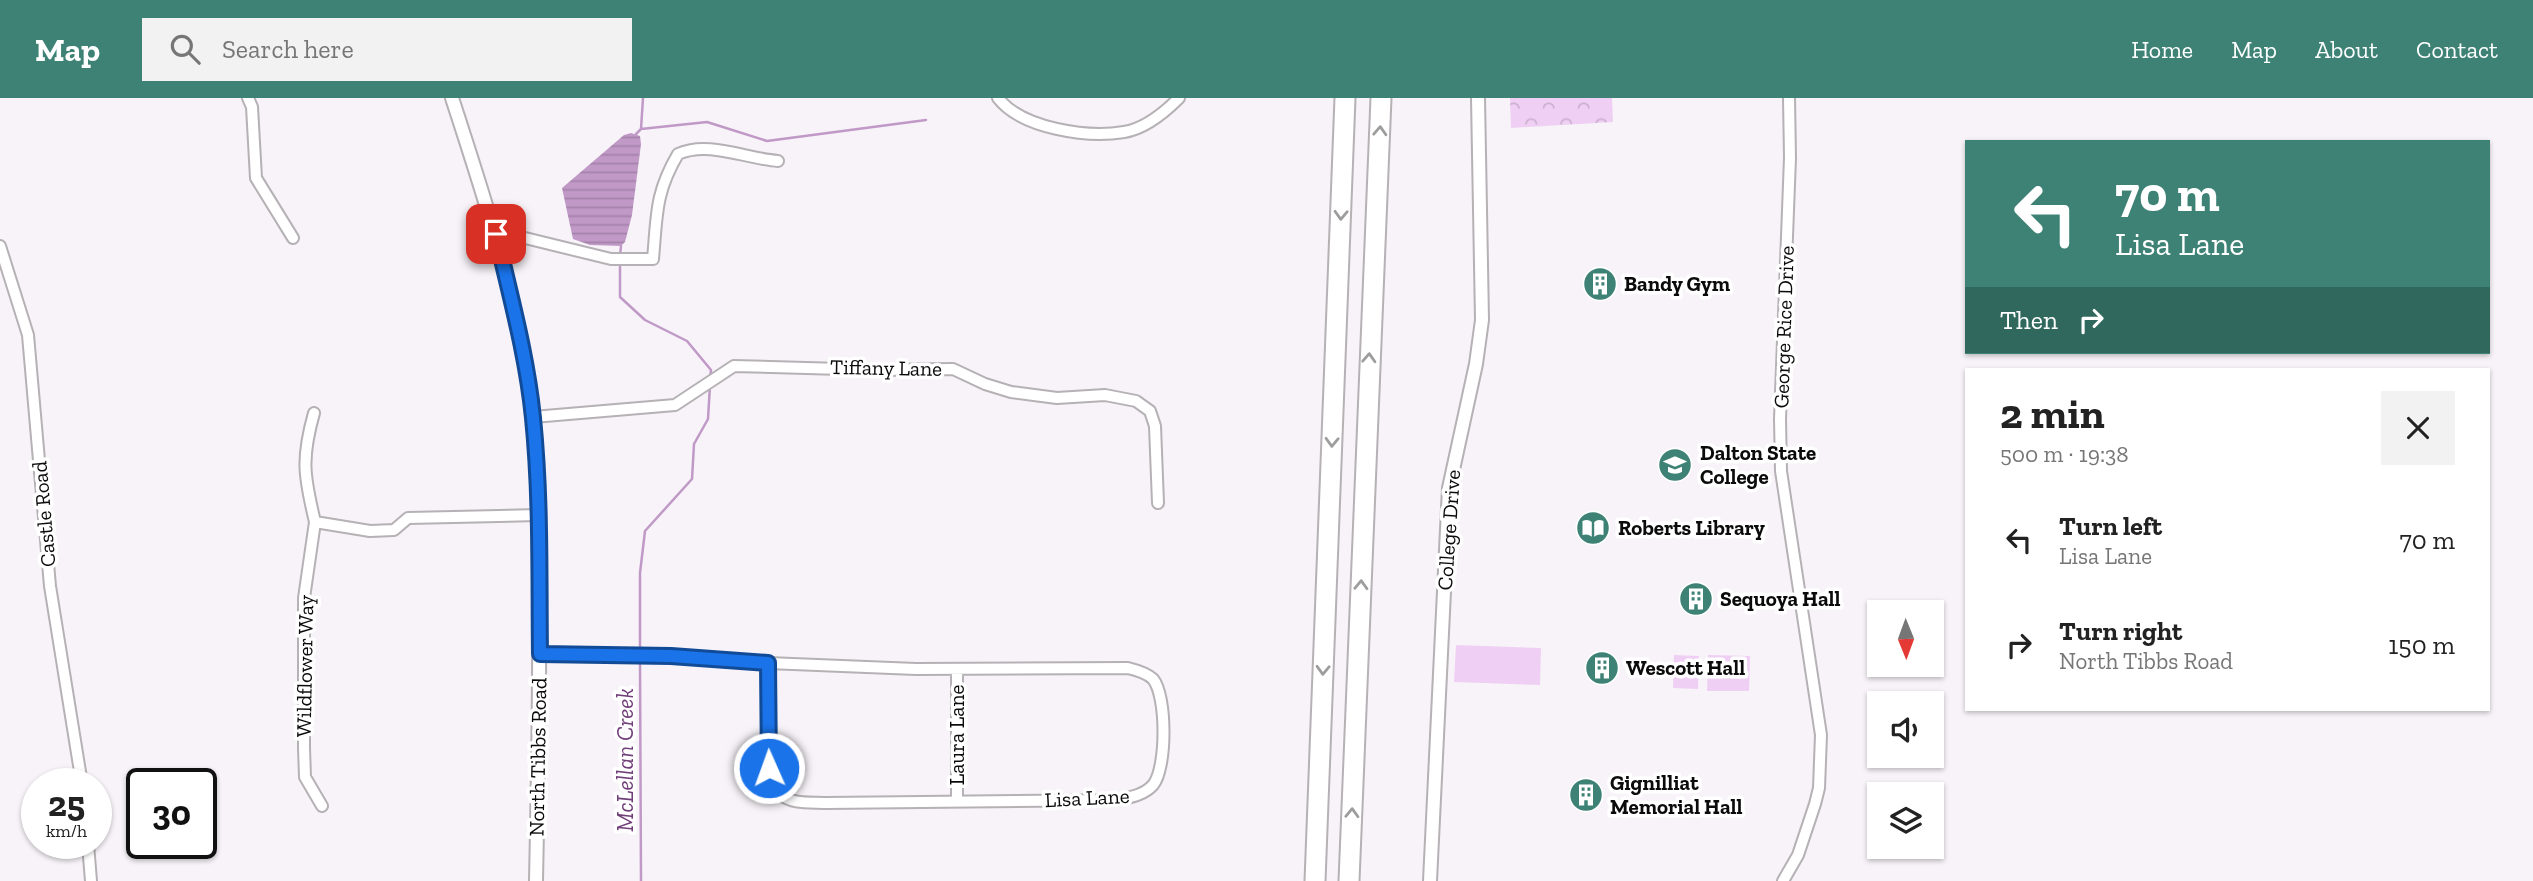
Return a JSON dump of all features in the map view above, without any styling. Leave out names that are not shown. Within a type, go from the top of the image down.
[{"type":"highway","points":[[1315,881],[1345,98]]},
{"type":"highway","points":[[1349,881],[1381,98]]},
{"type":"street","points":[[248,98],[252,107],[256,178],[293,238]]},
{"type":"street","name":"North Tibbs Road","points":[[453,98],[496,234],[524,355],[533,417],[538,515],[540,654],[536,881]]},
{"type":"street","points":[[998,98],[1016,113],[1040,125],[1094,133],[1125,132],[1144,125],[1179,98]]},
{"type":"street","name":"College Drive","points":[[1430,881],[1449,488],[1474,374],[1482,320],[1478,98]]},
{"type":"street","name":"George Rice Drive","points":[[1783,881],[1798,855],[1815,804],[1819,788],[1821,745],[1813,671],[1781,471],[1780,419],[1790,158],[1789,98]]},
{"type":"street","points":[[496,234],[517,236],[611,259],[653,259],[655,215],[660,192],[678,154],[707,148],[778,161]]},
{"type":"street","name":"Castle Road","points":[[0,246],[28,335],[50,586],[79,768]]},
{"type":"street","name":"Tiffany Lane","points":[[533,417],[675,405],[734,366],[953,369],[1010,392],[1056,398],[1105,395],[1136,401],[1150,411],[1155,426],[1158,503]]},
{"type":"street","name":"Wildflower Way","points":[[314,413],[305,444],[304,468],[315,522],[304,598],[304,748],[305,777],[322,806]]},
{"type":"street","points":[[315,522],[370,531],[394,530],[408,518],[538,515]]},
{"type":"street","name":"Lisa Lane","points":[[540,654],[671,656],[768,663],[957,669],[1128,668],[1153,679],[1161,695],[1161,769],[1154,784],[1142,794],[1118,800],[794,802],[779,793],[769,768],[768,663]]},
{"type":"street","name":"Laura Lane","points":[[957,669],[957,801]]},
{"type":"street","points":[[89,859],[91,881]]},
{"type":"green space","points":[[1510,98],[1612,98],[1613,122],[1511,128]]},
{"type":"green space","points":[[1456,645],[1541,648],[1540,685],[1454,682]]},
{"type":"green space","points":[[1674,655],[1699,656],[1698,689],[1673,688]]},
{"type":"green space","points":[[1708,655],[1750,656],[1749,691],[1707,691]]},
{"type":"shaded area","points":[[631,133],[640,136],[641,144],[632,215],[625,242],[621,246],[590,245],[573,239],[562,188],[624,135]]},
{"type":"waterway","name":"McLellan Creek","points":[[636,134],[641,129],[643,98]]},
{"type":"waterway","points":[[641,129],[707,122],[767,141],[926,120]]},
{"type":"waterway","name":"McLellan Creek","points":[[620,256],[621,246]]},
{"type":"waterway","name":"McLellan Creek","points":[[620,263],[620,297],[645,320],[687,341],[711,370],[710,379]]},
{"type":"waterway","name":"McLellan Creek","points":[[640,654],[640,573],[645,531],[692,479],[694,444],[708,419],[710,385]]},
{"type":"waterway","name":"McLellan Creek","points":[[640,661],[641,881]]},
{"type":"place","name":"Bandy Gym","points":[[1600,284]]},
{"type":"place","name":"Dalton State College","points":[[1675,465]]},
{"type":"place","name":"Roberts Library","points":[[1593,528]]},
{"type":"place","name":"Sequoya Hall","points":[[1696,599]]},
{"type":"place","name":"Wescott Hall","points":[[1602,668]]},
{"type":"place","name":"Gignilliat Memorial Hall","points":[[1586,795]]},
{"type":"route","points":[[496,234],[524,355],[533,417],[538,471],[540,654],[671,656],[768,663],[769,768]]}]
